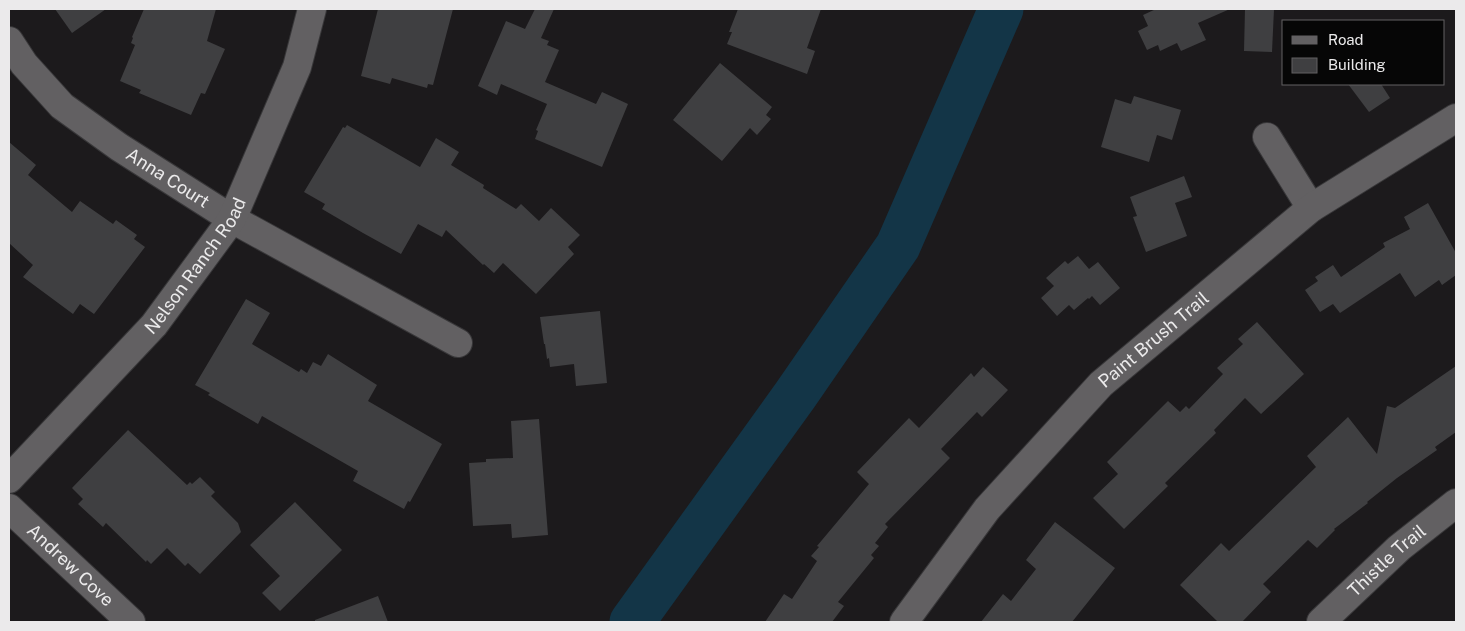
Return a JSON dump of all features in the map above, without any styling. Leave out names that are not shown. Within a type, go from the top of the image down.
[{"type":"street","name":"Nelson Ranch Road","points":[[9,479],[154,325],[232,219],[298,67],[312,9]]},
{"type":"street","name":"Anna Court","points":[[9,41],[24,64],[62,106],[118,146],[232,219],[458,343]]},
{"type":"street","name":"Paint Brush Trail","points":[[904,622],[987,509],[1101,384],[1311,208],[1456,118]]},
{"type":"street","points":[[1267,136],[1311,208]]},
{"type":"street","name":"Thistle Trail","points":[[1321,622],[1399,548],[1456,503]]},
{"type":"street","name":"Andrew Cove","points":[[9,508],[131,622]]},
{"type":"building","points":[[55,9],[106,9],[72,33]]},
{"type":"building","points":[[144,9],[216,9],[207,41],[225,49],[205,94],[201,93],[191,115],[139,93],[141,90],[120,81],[135,45],[131,43],[132,37]]},
{"type":"building","points":[[378,9],[453,9],[433,85],[428,84],[427,88],[392,78],[390,84],[361,76]]},
{"type":"building","points":[[535,9],[554,9],[541,38],[549,41],[547,45],[559,50],[545,82],[596,104],[602,92],[628,104],[602,167],[535,139],[538,131],[536,130],[547,104],[501,84],[497,95],[478,86],[506,21],[525,29]]},
{"type":"building","points":[[738,9],[821,9],[807,48],[815,51],[807,74],[727,44],[732,32],[729,32]]},
{"type":"building","points":[[1156,9],[1230,9],[1198,23],[1206,40],[1181,51],[1177,43],[1160,51],[1158,45],[1147,50],[1138,31],[1148,26],[1143,15]]},
{"type":"building","points":[[1245,9],[1274,9],[1272,52],[1244,51]]},
{"type":"building","points":[[720,63],[772,107],[766,115],[771,119],[757,135],[750,128],[722,161],[673,120]]},
{"type":"building","points":[[1349,85],[1382,85],[1390,98],[1369,112]]},
{"type":"building","points":[[1134,96],[1181,110],[1172,140],[1157,135],[1149,162],[1101,147],[1115,99],[1131,104]]},
{"type":"building","points":[[347,125],[420,167],[436,138],[459,152],[451,165],[484,185],[483,188],[516,209],[521,204],[539,221],[551,208],[580,235],[568,247],[574,254],[536,294],[503,263],[494,273],[446,230],[442,237],[418,224],[401,254],[363,233],[322,209],[325,204],[304,192],[343,127],[345,128]]},
{"type":"building","points":[[9,142],[36,165],[28,175],[72,212],[80,201],[113,224],[116,220],[137,235],[134,239],[145,247],[94,314],[80,304],[73,314],[23,277],[33,265],[9,243]]},
{"type":"building","points":[[1184,176],[1192,197],[1175,203],[1187,236],[1146,252],[1133,217],[1137,216],[1130,197]]},
{"type":"building","points":[[1428,203],[1456,253],[1456,275],[1442,285],[1439,280],[1415,297],[1400,273],[1340,313],[1333,304],[1320,312],[1305,290],[1318,281],[1315,277],[1333,265],[1341,277],[1385,247],[1383,243],[1410,229],[1404,217]]},
{"type":"building","points":[[1078,256],[1089,269],[1098,262],[1120,288],[1100,305],[1092,296],[1074,310],[1069,305],[1057,316],[1041,298],[1054,286],[1046,278],[1065,261],[1068,264]]},
{"type":"building","points":[[246,299],[270,313],[252,344],[299,372],[301,369],[307,373],[313,362],[321,366],[328,354],[377,385],[368,401],[442,444],[410,502],[408,501],[404,509],[353,481],[358,471],[262,416],[258,424],[208,395],[210,393],[195,385]]},
{"type":"building","points":[[600,311],[607,383],[576,386],[574,364],[550,367],[540,317]]},
{"type":"building","points":[[1257,322],[1304,374],[1261,414],[1245,398],[1214,430],[1216,433],[1165,483],[1168,486],[1124,529],[1093,498],[1118,474],[1107,462],[1168,401],[1180,412],[1186,406],[1189,409],[1223,374],[1217,368],[1243,344],[1238,339]]},
{"type":"building","points":[[1456,366],[1456,432],[1435,447],[1437,450],[1397,478],[1334,529],[1317,548],[1308,540],[1263,584],[1271,592],[1242,622],[1218,622],[1180,585],[1221,543],[1229,551],[1316,467],[1307,456],[1348,417],[1377,454],[1387,406],[1395,408]]},
{"type":"building","points":[[983,367],[1008,390],[982,417],[977,412],[941,449],[950,458],[885,524],[888,527],[875,543],[879,546],[871,555],[874,558],[838,602],[844,606],[832,622],[765,622],[784,594],[792,599],[817,561],[811,556],[819,547],[817,546],[869,484],[857,472],[909,418],[919,428],[971,373],[974,377]]},
{"type":"building","points":[[539,419],[548,535],[512,538],[511,524],[473,526],[469,463],[486,462],[486,459],[513,458],[511,421]]},
{"type":"building","points":[[128,430],[187,485],[190,482],[192,484],[200,477],[215,492],[211,496],[238,523],[241,532],[200,574],[188,563],[185,566],[167,548],[151,564],[147,560],[146,562],[106,523],[103,527],[78,504],[83,499],[72,488]]},
{"type":"building","points":[[295,502],[342,550],[280,611],[262,593],[280,576],[250,545]]},
{"type":"building","points":[[1055,522],[1115,568],[1072,622],[981,622],[1003,594],[1011,601],[1036,569],[1026,560]]},
{"type":"building","points":[[378,596],[388,622],[315,622],[315,620]]},
{"type":"waterway","points":[[632,622],[796,394],[898,246],[1001,9]]}]
